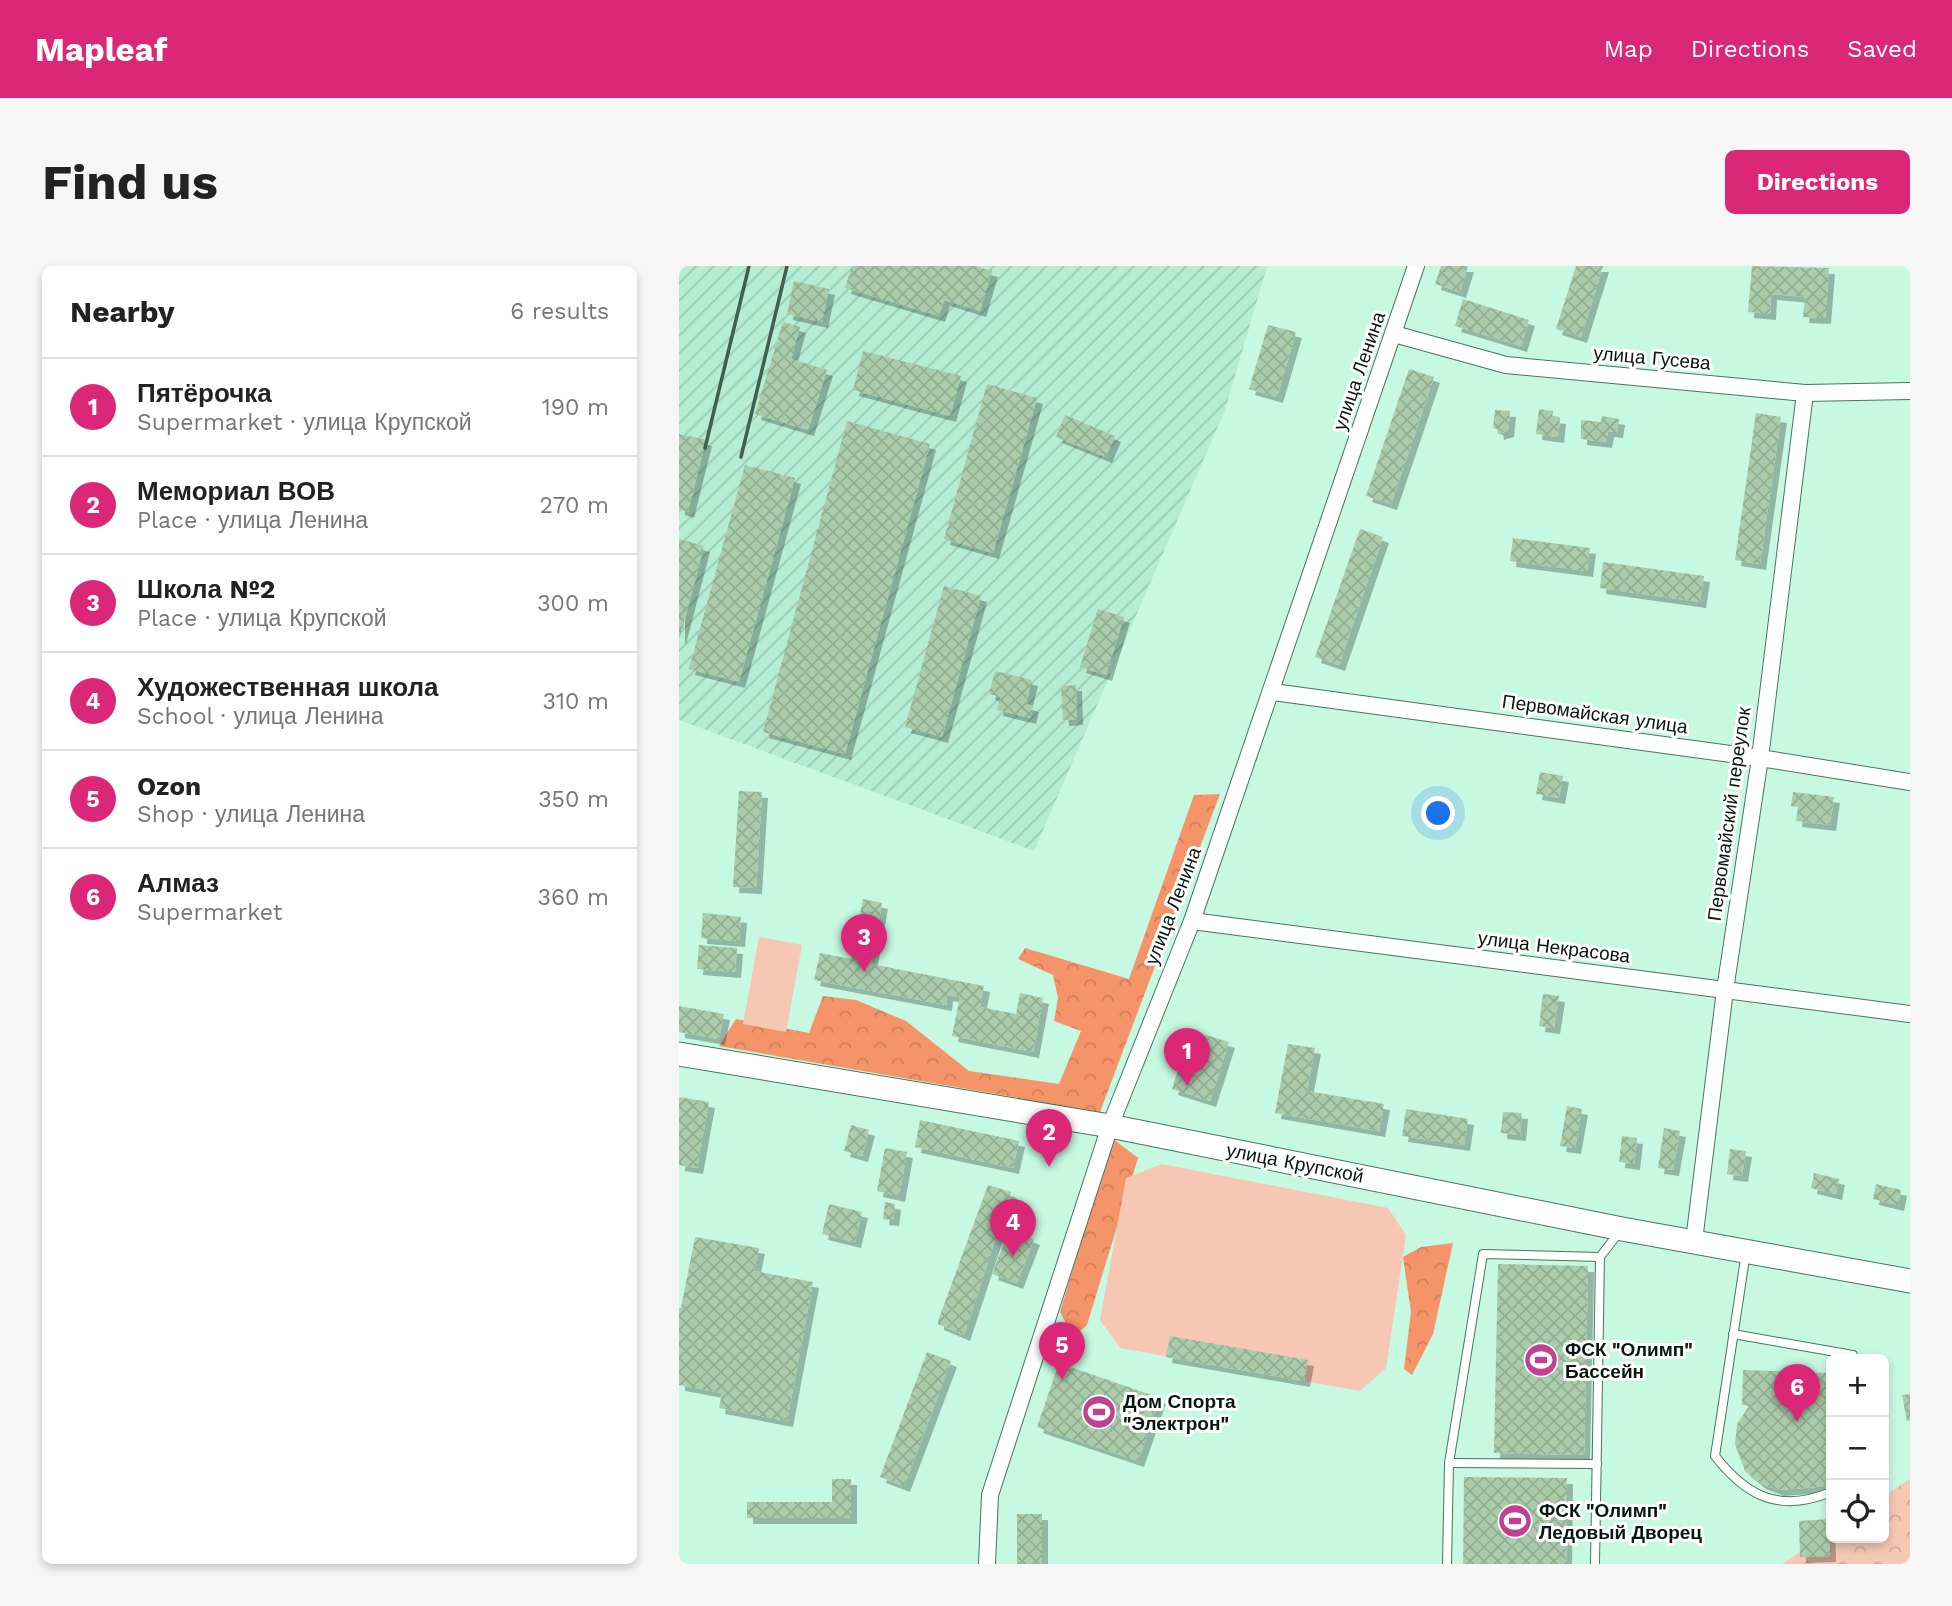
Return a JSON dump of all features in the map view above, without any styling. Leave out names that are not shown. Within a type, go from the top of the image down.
[{"type":"street","name":"улица Ленина","points":[[988,1564],[990,1495],[1110,1126],[1192,921],[1273,692],[1416,266]]},
{"type":"street","name":"улица Гусева","points":[[1394,334],[1506,365],[1805,393],[1910,390]]},
{"type":"street","name":"Первомайский переулок","points":[[1694,1241],[1725,990],[1760,758],[1805,393]]},
{"type":"street","name":"Первомайская улица","points":[[1273,692],[1760,758],[1910,782]]},
{"type":"street","name":"улица Некрасова","points":[[1192,921],[1910,1014]]},
{"type":"street","name":"улица Крупской","points":[[679,1054],[1110,1126],[1622,1229],[1747,1249],[1910,1280]]},
{"type":"lane","points":[[1595,1564],[1600,1257],[1622,1229]]},
{"type":"lane","points":[[1747,1249],[1715,1456],[1735,1481],[1756,1495],[1785,1502],[1826,1494]]},
{"type":"lane","points":[[1447,1564],[1449,1463],[1483,1254],[1600,1257]]},
{"type":"lane","points":[[1733,1334],[1853,1354]]},
{"type":"lane","points":[[1449,1463],[1597,1464]]},
{"type":"shaded area","points":[[679,266],[1267,266],[1225,410],[1034,851],[679,720]]},
{"type":"green space","points":[[1220,794],[1100,1112],[719,1046],[736,1019],[809,1033],[823,996],[856,1000],[906,1021],[969,1071],[1059,1084],[1081,1031],[1054,1021],[1058,998],[1053,975],[1018,959],[1025,948],[1129,979],[1194,795]]},
{"type":"green space","points":[[759,937],[802,945],[786,1032],[743,1024]]},
{"type":"green space","points":[[1112,1138],[1138,1158],[1087,1325],[1073,1337],[1060,1312]]},
{"type":"green space","points":[[1162,1164],[1388,1208],[1406,1235],[1386,1368],[1360,1391],[1120,1348],[1100,1320],[1126,1178]]},
{"type":"green space","points":[[1453,1243],[1433,1334],[1412,1375],[1404,1369],[1411,1312],[1403,1257],[1421,1247]]},
{"type":"green space","points":[[1910,1479],[1910,1564],[1782,1564],[1826,1534],[1826,1543],[1889,1543],[1889,1493]]},
{"type":"building","points":[[852,266],[975,266],[992,271],[980,311],[944,300],[939,316],[845,288]]},
{"type":"building","points":[[1441,266],[1468,266],[1460,292],[1435,284]]},
{"type":"building","points":[[1576,266],[1603,266],[1581,337],[1556,329]]},
{"type":"building","points":[[1752,266],[1829,268],[1825,318],[1803,317],[1805,297],[1771,294],[1770,314],[1748,312]]},
{"type":"building","points":[[794,281],[829,289],[822,322],[787,314]]},
{"type":"building","points":[[1463,299],[1529,320],[1521,346],[1455,326]]},
{"type":"building","points":[[783,322],[800,327],[791,359],[827,370],[808,430],[755,414]]},
{"type":"building","points":[[1268,325],[1296,332],[1277,397],[1249,389]]},
{"type":"building","points":[[863,351],[961,376],[950,416],[853,390]]},
{"type":"building","points":[[1409,369],[1434,377],[1391,504],[1366,496]]},
{"type":"building","points":[[987,384],[1037,398],[993,553],[944,539]]},
{"type":"building","points":[[1539,409],[1553,411],[1552,417],[1560,418],[1558,437],[1536,434]]},
{"type":"building","points":[[1495,410],[1510,411],[1508,431],[1498,434],[1497,429],[1493,428]]},
{"type":"building","points":[[1756,413],[1781,417],[1760,564],[1735,560]]},
{"type":"building","points":[[1065,415],[1115,436],[1106,457],[1056,437]]},
{"type":"building","points":[[1602,416],[1619,419],[1617,432],[1608,431],[1606,442],[1581,439],[1581,420],[1601,422]]},
{"type":"building","points":[[847,421],[930,444],[845,754],[763,732]]},
{"type":"building","points":[[679,434],[706,440],[688,512],[679,509]]},
{"type":"building","points":[[745,465],[795,478],[739,682],[689,669]]},
{"type":"building","points":[[1360,529],[1383,537],[1339,665],[1315,657]]},
{"type":"building","points":[[1513,538],[1590,548],[1587,571],[1510,561]]},
{"type":"building","points":[[679,539],[704,546],[680,638],[679,637]]},
{"type":"building","points":[[1603,562],[1704,576],[1700,602],[1600,588]]},
{"type":"building","points":[[944,586],[981,596],[942,737],[905,727]]},
{"type":"building","points":[[1098,609],[1124,617],[1106,675],[1080,667]]},
{"type":"building","points":[[995,671],[1032,680],[1026,704],[1033,706],[1030,718],[997,710],[1000,697],[989,694]]},
{"type":"building","points":[[1076,685],[1077,719],[1063,720],[1061,686]]},
{"type":"building","points":[[1540,772],[1563,776],[1559,798],[1536,794]]},
{"type":"building","points":[[739,791],[762,792],[756,888],[733,887]]},
{"type":"building","points":[[1793,792],[1834,797],[1830,825],[1796,821],[1798,807],[1791,806]]},
{"type":"building","points":[[863,899],[882,903],[871,964],[984,986],[980,1007],[1016,1014],[1020,993],[1043,998],[1033,1052],[952,1036],[960,997],[947,995],[946,1005],[814,980],[820,953],[851,959]]},
{"type":"building","points":[[703,913],[741,917],[739,941],[701,938]]},
{"type":"building","points":[[699,945],[737,948],[735,972],[697,969]]},
{"type":"building","points":[[1543,994],[1559,996],[1554,1028],[1539,1026]]},
{"type":"building","points":[[679,1006],[724,1014],[719,1039],[679,1032]]},
{"type":"building","points":[[1190,1030],[1229,1042],[1210,1101],[1172,1089]]},
{"type":"building","points":[[1288,1044],[1315,1048],[1307,1091],[1384,1104],[1379,1131],[1275,1113]]},
{"type":"building","points":[[679,1097],[709,1102],[697,1168],[679,1165]]},
{"type":"building","points":[[1567,1106],[1582,1109],[1575,1148],[1560,1146]]},
{"type":"building","points":[[1406,1109],[1468,1119],[1464,1145],[1402,1136]]},
{"type":"building","points":[[1503,1112],[1522,1113],[1520,1135],[1501,1133]]},
{"type":"building","points":[[920,1120],[1019,1141],[1013,1168],[915,1147]]},
{"type":"building","points":[[851,1125],[869,1130],[862,1156],[844,1151]]},
{"type":"building","points":[[1664,1128],[1680,1131],[1673,1170],[1658,1168]]},
{"type":"building","points":[[1622,1136],[1637,1138],[1634,1164],[1619,1162]]},
{"type":"building","points":[[885,1148],[907,1152],[899,1196],[877,1191]]},
{"type":"building","points":[[1730,1149],[1746,1151],[1742,1176],[1727,1174]]},
{"type":"building","points":[[1814,1173],[1839,1179],[1836,1194],[1811,1188]]},
{"type":"building","points":[[1876,1184],[1901,1190],[1898,1205],[1873,1199]]},
{"type":"building","points":[[988,1185],[1011,1192],[964,1335],[938,1324],[938,1321]]},
{"type":"building","points":[[885,1202],[895,1204],[893,1220],[883,1219]]},
{"type":"building","points":[[829,1204],[862,1212],[855,1242],[822,1234]]},
{"type":"building","points":[[1009,1230],[1034,1239],[1017,1283],[992,1274]]},
{"type":"building","points":[[695,1237],[759,1248],[754,1271],[813,1282],[787,1421],[719,1408],[722,1393],[679,1385],[679,1308]]},
{"type":"building","name":"ФСК \"Олимп\" Бассейн","points":[[1498,1264],[1588,1266],[1584,1455],[1494,1453]]},
{"type":"building","points":[[1170,1336],[1308,1360],[1304,1381],[1166,1357]]},
{"type":"building","points":[[927,1352],[951,1361],[904,1486],[880,1477]]},
{"type":"building","name":"Дом Спорта \"Электрон\"","points":[[1059,1363],[1160,1398],[1138,1461],[1037,1427]]},
{"type":"building","points":[[1743,1370],[1826,1373],[1826,1486],[1778,1490],[1760,1483],[1745,1471],[1735,1444],[1737,1424],[1749,1406],[1742,1405]]},
{"type":"building","points":[[1910,1394],[1910,1421],[1907,1421],[1902,1395]]},
{"type":"building","name":"ФСК \"Олимп\" Ледовый Дворец","points":[[1464,1477],[1567,1478],[1566,1564],[1463,1564]]},
{"type":"building","points":[[832,1479],[851,1479],[851,1518],[747,1518],[747,1502],[832,1502]]},
{"type":"building","points":[[1017,1514],[1042,1514],[1042,1564],[1017,1564]]},
{"type":"building","points":[[1826,1519],[1826,1543],[1830,1543],[1830,1556],[1800,1557],[1799,1521]]},
{"type":"railway","points":[[705,448],[749,266]]},
{"type":"railway","points":[[741,457],[787,266]]},
{"type":"place","name":"Школа №2","points":[[864,972]]},
{"type":"place","name":"Пятёрочка","points":[[1187,1086]]},
{"type":"place","name":"Мемориал ВОВ","points":[[1049,1167]]},
{"type":"place","name":"Художественная школа","points":[[1013,1257]]},
{"type":"place","name":"ФСК \"Олимп\" Бассейн","points":[[1541,1360]]},
{"type":"place","name":"Ozon","points":[[1062,1380]]},
{"type":"place","name":"Дом Спорта \"Электрон\"","points":[[1099,1412]]},
{"type":"place","name":"Алмаз","points":[[1797,1422]]},
{"type":"place","name":"ФСК \"Олимп\" Ледовый Дворец","points":[[1515,1521]]}]
